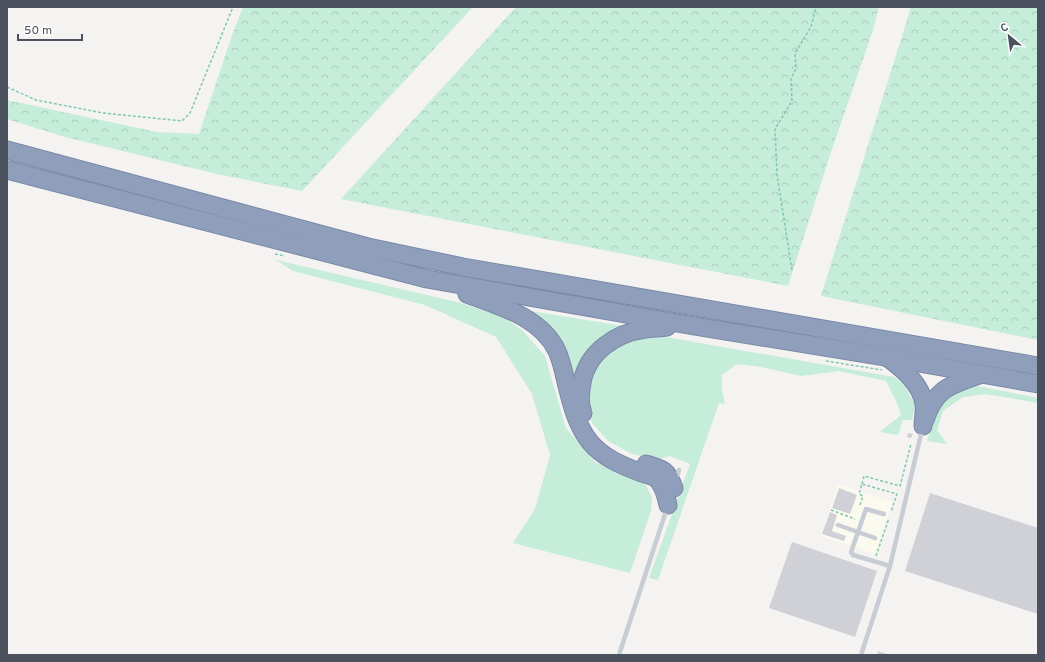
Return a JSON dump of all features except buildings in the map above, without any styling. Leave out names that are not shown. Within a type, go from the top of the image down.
[{"type":"highway","points":[[7,150],[368,247],[456,266],[1038,366]]},
{"type":"highway","points":[[7,170],[428,279],[694,326],[900,367],[912,379],[924,404],[922,434]]},
{"type":"highway","points":[[428,279],[519,314],[536,326],[549,339],[557,351],[563,367],[577,419],[582,431],[590,442],[600,452],[612,460],[656,478],[664,490],[668,505]]},
{"type":"highway","points":[[674,488],[670,477],[663,469],[622,456],[595,435],[587,424],[581,409],[580,393],[588,366],[598,352],[610,342],[626,334],[645,329],[694,326]]},
{"type":"highway","points":[[886,364],[982,374],[1038,384]]},
{"type":"highway","points":[[922,434],[930,407],[943,390],[982,374]]},
{"type":"lane","points":[[861,655],[890,566],[922,434]]},
{"type":"lane","points":[[619,655],[679,470]]},
{"type":"lane","points":[[884,514],[866,508],[851,552],[853,555],[890,566]]},
{"type":"lane","points":[[838,525],[875,538]]},
{"type":"path","points":[[7,87],[36,100],[103,113],[182,121],[190,113],[233,7]]},
{"type":"path","points":[[792,270],[777,175],[776,129],[792,101],[791,79],[796,68],[795,53],[811,27],[816,7]]},
{"type":"path","points":[[274,253],[289,257]]},
{"type":"path","points":[[824,361],[886,364]]},
{"type":"path","points":[[859,508],[863,496],[859,494],[864,476],[900,486],[912,440],[922,434]]},
{"type":"path","points":[[862,484],[897,494]]},
{"type":"path","points":[[856,519],[858,513]]},
{"type":"shaded area","points":[[838,484],[892,502],[875,554],[821,536]]},
{"type":"green space","points":[[243,7],[473,7],[302,191],[217,174],[65,137],[7,119],[7,100],[157,132],[199,134],[232,35]]},
{"type":"green space","points":[[516,7],[879,7],[872,33],[831,152],[788,286],[341,199]]},
{"type":"green space","points":[[911,7],[1038,7],[1038,340],[821,296]]},
{"type":"green space","points":[[276,260],[461,303],[503,317],[522,330],[545,356],[566,428],[595,462],[645,484],[652,497],[651,511],[630,573],[513,543],[535,509],[550,455],[532,394],[496,337],[425,305],[293,271]]},
{"type":"green space","points":[[525,310],[623,326],[577,384]]},
{"type":"green space","points":[[636,336],[660,336],[894,377],[904,384],[915,405],[912,420],[903,420],[898,435],[880,432],[901,415],[886,381],[839,371],[801,376],[761,367],[737,364],[722,375],[722,390],[725,404],[719,403],[658,580],[649,578],[690,464],[670,456],[658,459],[632,454],[608,441],[593,424],[585,409],[585,393],[598,357]]},
{"type":"green space","points":[[972,385],[1038,398],[1038,403],[986,394],[963,397],[943,411],[937,430],[947,444],[927,441],[938,405],[952,393]]}]
